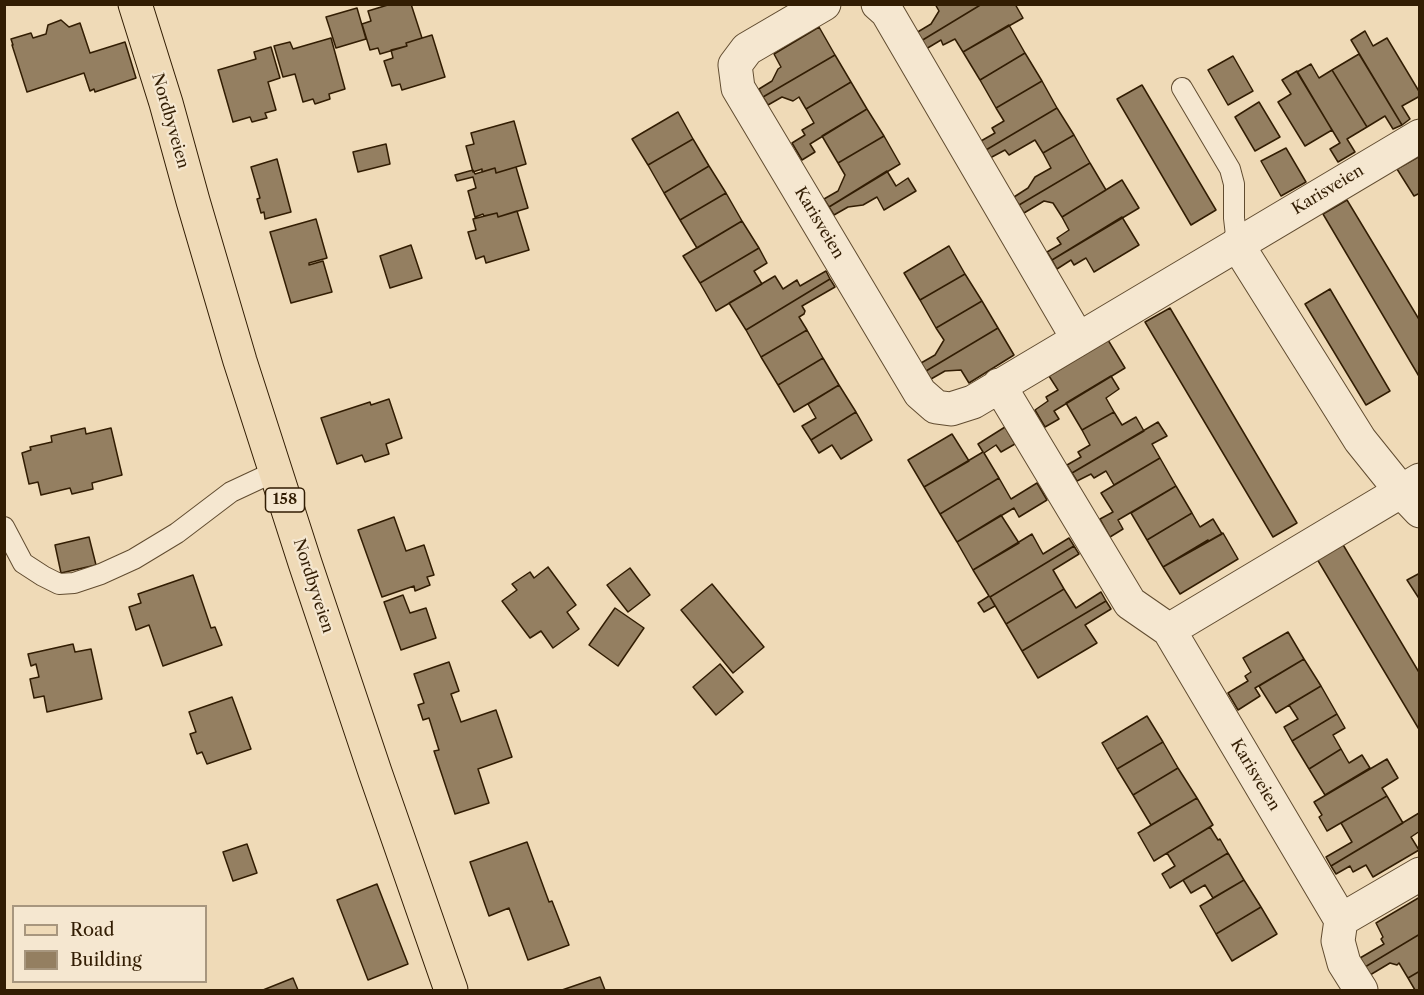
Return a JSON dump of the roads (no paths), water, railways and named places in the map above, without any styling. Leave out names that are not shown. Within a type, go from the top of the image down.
[{"type":"main road","name":"Nordbyveien","points":[[135,4],[169,112],[240,361],[372,761],[451,990]]},
{"type":"street","name":"Karisveien","points":[[824,4],[747,49],[735,65],[738,88],[920,393],[936,407],[951,409],[973,402],[1419,136]]},
{"type":"street","points":[[878,4],[887,12],[1078,339]]},
{"type":"street","points":[[1169,630],[1413,494],[1360,440],[1237,244]]},
{"type":"street","name":"Karisveien","points":[[999,386],[1130,603],[1169,630],[1341,920]]},
{"type":"street","points":[[1361,990],[1344,963],[1338,941],[1341,920],[1419,874]]},
{"type":"lane","points":[[1182,88],[1230,169],[1234,184],[1237,244]]},
{"type":"lane","points":[[4,527],[23,563],[59,584],[74,583],[134,559],[177,533],[231,492],[276,471]]}]
